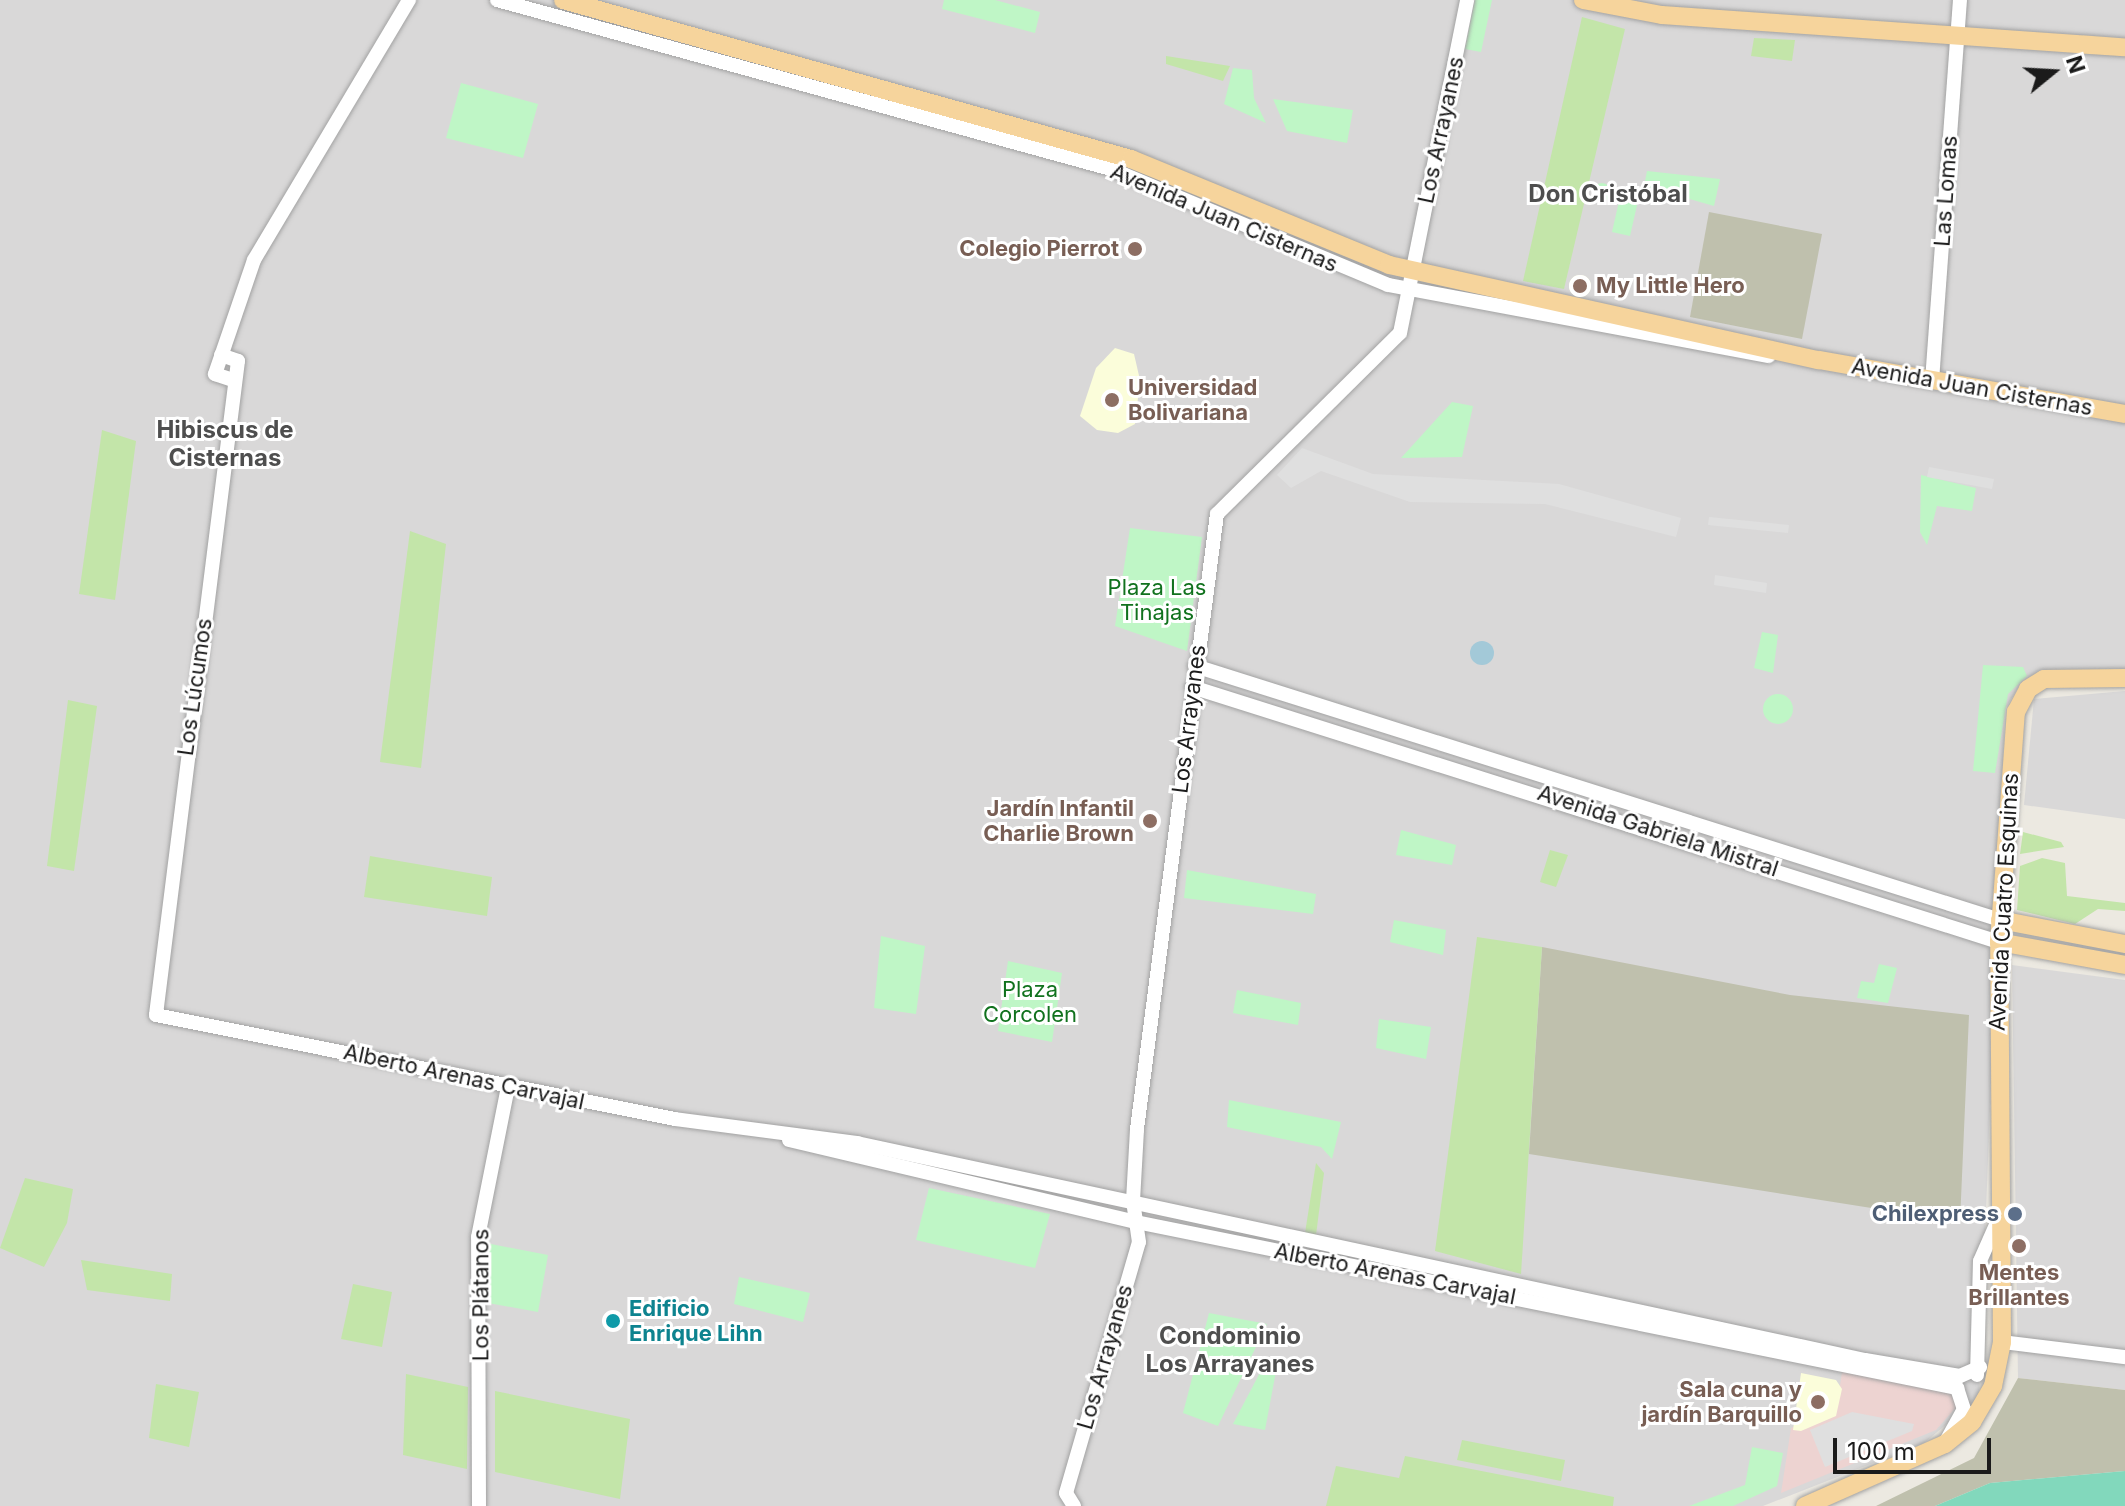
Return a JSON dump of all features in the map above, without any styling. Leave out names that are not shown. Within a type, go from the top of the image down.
[{"type":"main road","name":"Avenida Juan Cisternas","points":[[563,0],[1131,159],[1337,247],[1412,269],[1819,360],[2125,414]]},
{"type":"main road","points":[[1583,0],[1662,15],[1958,33],[2125,47]]},
{"type":"main road","name":"Avenida Cuatro Esquinas","points":[[1990,1250],[1999,1218],[2000,920],[2022,697],[2053,677],[2125,678]]},
{"type":"main road","name":"Avenida Gabriela Mistral","points":[[2000,920],[2125,944]]},
{"type":"main road","name":"Avenida Gabriela Mistral","points":[[1999,942],[2125,965]]},
{"type":"main road","points":[[1805,1506],[1945,1444],[1985,1402],[2002,1342],[1990,1250]]},
{"type":"street","points":[[233,380],[215,374],[254,260],[409,0]]},
{"type":"street","name":"Avenida Juan Cisternas","points":[[497,0],[1111,169],[1412,291],[1707,350],[1819,360]]},
{"type":"street","name":"Los Arrayanes","points":[[1074,1506],[1066,1493],[1139,1242],[1133,1201],[1192,687],[1217,514],[1400,333],[1412,291],[1412,269],[1467,0]]},
{"type":"street","name":"Las Lomas","points":[[1932,381],[1960,0]]},
{"type":"street","name":"Los Lúcumos","points":[[156,1015],[233,380],[238,361],[221,355]]},
{"type":"street","name":"Avenida Gabriela Mistral","points":[[1195,666],[2000,920]]},
{"type":"street","name":"Avenida Gabriela Mistral","points":[[1192,687],[1999,942]]},
{"type":"street","name":"Alberto Arenas Carvajal","points":[[156,1015],[508,1087],[773,1135],[1136,1222],[1957,1388]]},
{"type":"street","name":"Los Plátanos","points":[[479,1506],[478,1237],[508,1087]]},
{"type":"street","name":"Alberto Arenas Carvajal","points":[[773,1135],[844,1140],[1865,1360],[1960,1376],[1980,1367]]},
{"type":"street","points":[[1945,1444],[1964,1409],[1957,1388],[1975,1379],[1980,1367],[1990,1250]]},
{"type":"street","points":[[2002,1342],[2125,1357]]},
{"type":"shaded area","points":[[0,0],[2125,0],[2125,670],[2042,671],[2021,683],[2005,709],[1979,1397],[1924,1443],[1763,1506],[0,1506]]},
{"type":"shaded area","points":[[1709,212],[1822,234],[1802,339],[1690,317]]},
{"type":"shaded area","name":"My Little Hero","points":[[1580,275],[1588,278],[1591,286],[1588,294],[1580,297],[1572,294],[1569,286],[1572,278]]},
{"type":"shaded area","name":"Universidad Bolivariana","points":[[1115,348],[1134,354],[1140,380],[1135,424],[1118,433],[1097,430],[1080,416],[1096,368]]},
{"type":"shaded area","points":[[1302,448],[1373,474],[1559,484],[1681,518],[1676,537],[1545,504],[1410,502],[1321,471],[1291,488],[1277,475]]},
{"type":"shaded area","points":[[1929,467],[1994,479],[1992,489],[1927,477]]},
{"type":"shaded area","points":[[1709,517],[1789,525],[1788,533],[1708,525]]},
{"type":"shaded area","points":[[1715,575],[1767,583],[1766,593],[1714,585]]},
{"type":"shaded area","points":[[2125,691],[2125,819],[2024,805],[2034,699]]},
{"type":"shaded area","points":[[1542,947],[1790,995],[1969,1015],[1960,1222],[1529,1154]]},
{"type":"shaded area","points":[[2012,965],[2125,980],[2125,1390],[2018,1378]]},
{"type":"shaded area","points":[[1842,1372],[1954,1391],[1959,1404],[1936,1430],[1781,1493],[1791,1428],[1836,1414]]},
{"type":"shaded area","name":"Sala cuna y jardín Barquillo","points":[[1801,1373],[1836,1380],[1842,1389],[1836,1416],[1801,1431],[1793,1430]]},
{"type":"shaded area","points":[[2018,1378],[2125,1390],[2125,1471],[1990,1483],[1935,1506],[1876,1506],[1974,1458]]},
{"type":"shaded area","points":[[1852,1412],[1914,1424],[1912,1431],[1825,1467],[1810,1430]]},
{"type":"green space","points":[[944,0],[995,0],[1040,12],[1035,33],[942,9]]},
{"type":"green space","points":[[1475,0],[1492,0],[1481,52],[1465,49]]},
{"type":"green space","points":[[1582,17],[1625,29],[1564,289],[1523,281]]},
{"type":"green space","points":[[1754,38],[1795,40],[1792,61],[1751,56]]},
{"type":"green space","points":[[1166,56],[1230,66],[1223,81],[1166,64]]},
{"type":"green space","points":[[1233,68],[1252,70],[1254,98],[1266,123],[1224,104]]},
{"type":"green space","points":[[461,83],[538,104],[523,158],[446,138]]},
{"type":"green space","points":[[1273,99],[1353,110],[1347,143],[1287,131]]},
{"type":"green space","points":[[1647,171],[1720,179],[1714,206],[1644,186]]},
{"type":"green space","points":[[1602,183],[1611,192],[1602,201],[1593,192]]},
{"type":"green space","points":[[1622,188],[1640,192],[1630,236],[1612,232]]},
{"type":"green space","points":[[1452,402],[1473,406],[1462,457],[1401,458]]},
{"type":"green space","points":[[102,430],[136,441],[115,600],[79,594]]},
{"type":"green space","points":[[1921,475],[1976,488],[1972,511],[1937,506],[1927,545],[1920,532]]},
{"type":"green space","name":"Plaza Las Tinajas","points":[[1130,528],[1202,537],[1187,651],[1115,626]]},
{"type":"green space","points":[[410,531],[446,544],[421,768],[380,762]]},
{"type":"green space","points":[[1762,632],[1778,635],[1773,673],[1754,668]]},
{"type":"green space","points":[[1983,665],[2023,667],[2027,676],[2008,694],[1995,773],[1973,771]]},
{"type":"green space","points":[[1778,694],[1789,698],[1793,709],[1789,720],[1778,724],[1767,720],[1763,709],[1767,698]]},
{"type":"green space","points":[[68,700],[97,706],[74,871],[47,866]]},
{"type":"green space","points":[[1401,830],[1456,845],[1452,865],[1396,855]]},
{"type":"green space","points":[[2023,832],[2061,842],[2064,847],[2020,854]]},
{"type":"green space","points":[[1550,850],[1568,855],[1556,887],[1540,882]]},
{"type":"green space","points":[[370,856],[492,877],[487,916],[364,897]]},
{"type":"green space","points":[[2042,858],[2065,863],[2067,896],[2125,903],[2125,911],[2098,909],[2075,924],[2017,910],[2020,866]]},
{"type":"green space","points":[[1187,870],[1316,894],[1313,914],[1184,898]]},
{"type":"green space","points":[[1394,920],[1446,930],[1443,955],[1390,942]]},
{"type":"green space","points":[[881,936],[925,946],[916,1014],[874,1008]]},
{"type":"green space","points":[[1477,937],[1542,947],[1521,1274],[1435,1251]]},
{"type":"green space","name":"Plaza Corcolen","points":[[1008,961],[1062,973],[1052,1042],[998,1031]]},
{"type":"green space","points":[[1879,964],[1897,968],[1888,1003],[1857,998],[1861,981],[1874,983]]},
{"type":"green space","points":[[1237,990],[1301,1003],[1298,1025],[1233,1013]]},
{"type":"green space","points":[[1379,1019],[1431,1027],[1426,1059],[1376,1048]]},
{"type":"green space","points":[[1229,1100],[1341,1122],[1332,1159],[1321,1147],[1227,1127]]},
{"type":"green space","points":[[1316,1163],[1324,1173],[1316,1235],[1305,1233]]},
{"type":"green space","points":[[25,1178],[73,1189],[67,1223],[44,1267],[0,1248]]},
{"type":"green space","points":[[929,1188],[1050,1214],[1035,1268],[916,1240]]},
{"type":"green space","points":[[486,1243],[548,1255],[538,1312],[488,1303]]},
{"type":"green space","points":[[81,1260],[172,1274],[170,1301],[87,1290]]},
{"type":"green space","points":[[739,1277],[810,1293],[803,1322],[734,1304]]},
{"type":"green space","points":[[353,1284],[392,1292],[382,1347],[341,1339]]},
{"type":"green space","points":[[1209,1313],[1267,1324],[1218,1426],[1183,1413]]},
{"type":"green space","points":[[1265,1363],[1277,1366],[1265,1430],[1233,1424]]},
{"type":"green space","points":[[406,1374],[468,1387],[467,1469],[403,1455]]},
{"type":"green space","points":[[156,1384],[199,1392],[189,1447],[149,1438]]},
{"type":"green space","points":[[495,1391],[630,1419],[620,1499],[495,1472]]},
{"type":"green space","points":[[1462,1440],[1565,1460],[1561,1481],[1457,1460]]},
{"type":"green space","points":[[1752,1447],[1783,1453],[1777,1486],[1733,1506],[1689,1506],[1745,1485]]},
{"type":"green space","points":[[1405,1456],[1614,1497],[1613,1506],[1326,1506],[1336,1466],[1399,1478]]},
{"type":"green space","points":[[2125,1471],[2125,1506],[1935,1506],[1990,1483]]},
{"type":"water","points":[[1482,641],[1491,644],[1494,653],[1491,662],[1482,665],[1473,662],[1470,653],[1473,644]]},
{"type":"place","name":"Colegio Pierrot","points":[[1135,249]]},
{"type":"place","name":"My Little Hero","points":[[1580,286]]},
{"type":"place","name":"Universidad Bolivariana","points":[[1112,400]]},
{"type":"place","name":"Jardín Infantil Charlie Brown","points":[[1150,821]]},
{"type":"place","name":"Chilexpress","points":[[2015,1214]]},
{"type":"place","name":"Mentes Brillantes","points":[[2019,1246]]},
{"type":"place","name":"Edificio Enrique Lihn","points":[[613,1321]]},
{"type":"place","name":"Sala cuna y jardín Barquillo","points":[[1818,1402]]},
{"type":"district","name":"Don Cristóbal","points":[[1608,194]]},
{"type":"district","name":"Hibiscus de Cisternas","points":[[225,444]]},
{"type":"district","name":"Condominio Los Arrayanes","points":[[1230,1350]]}]
